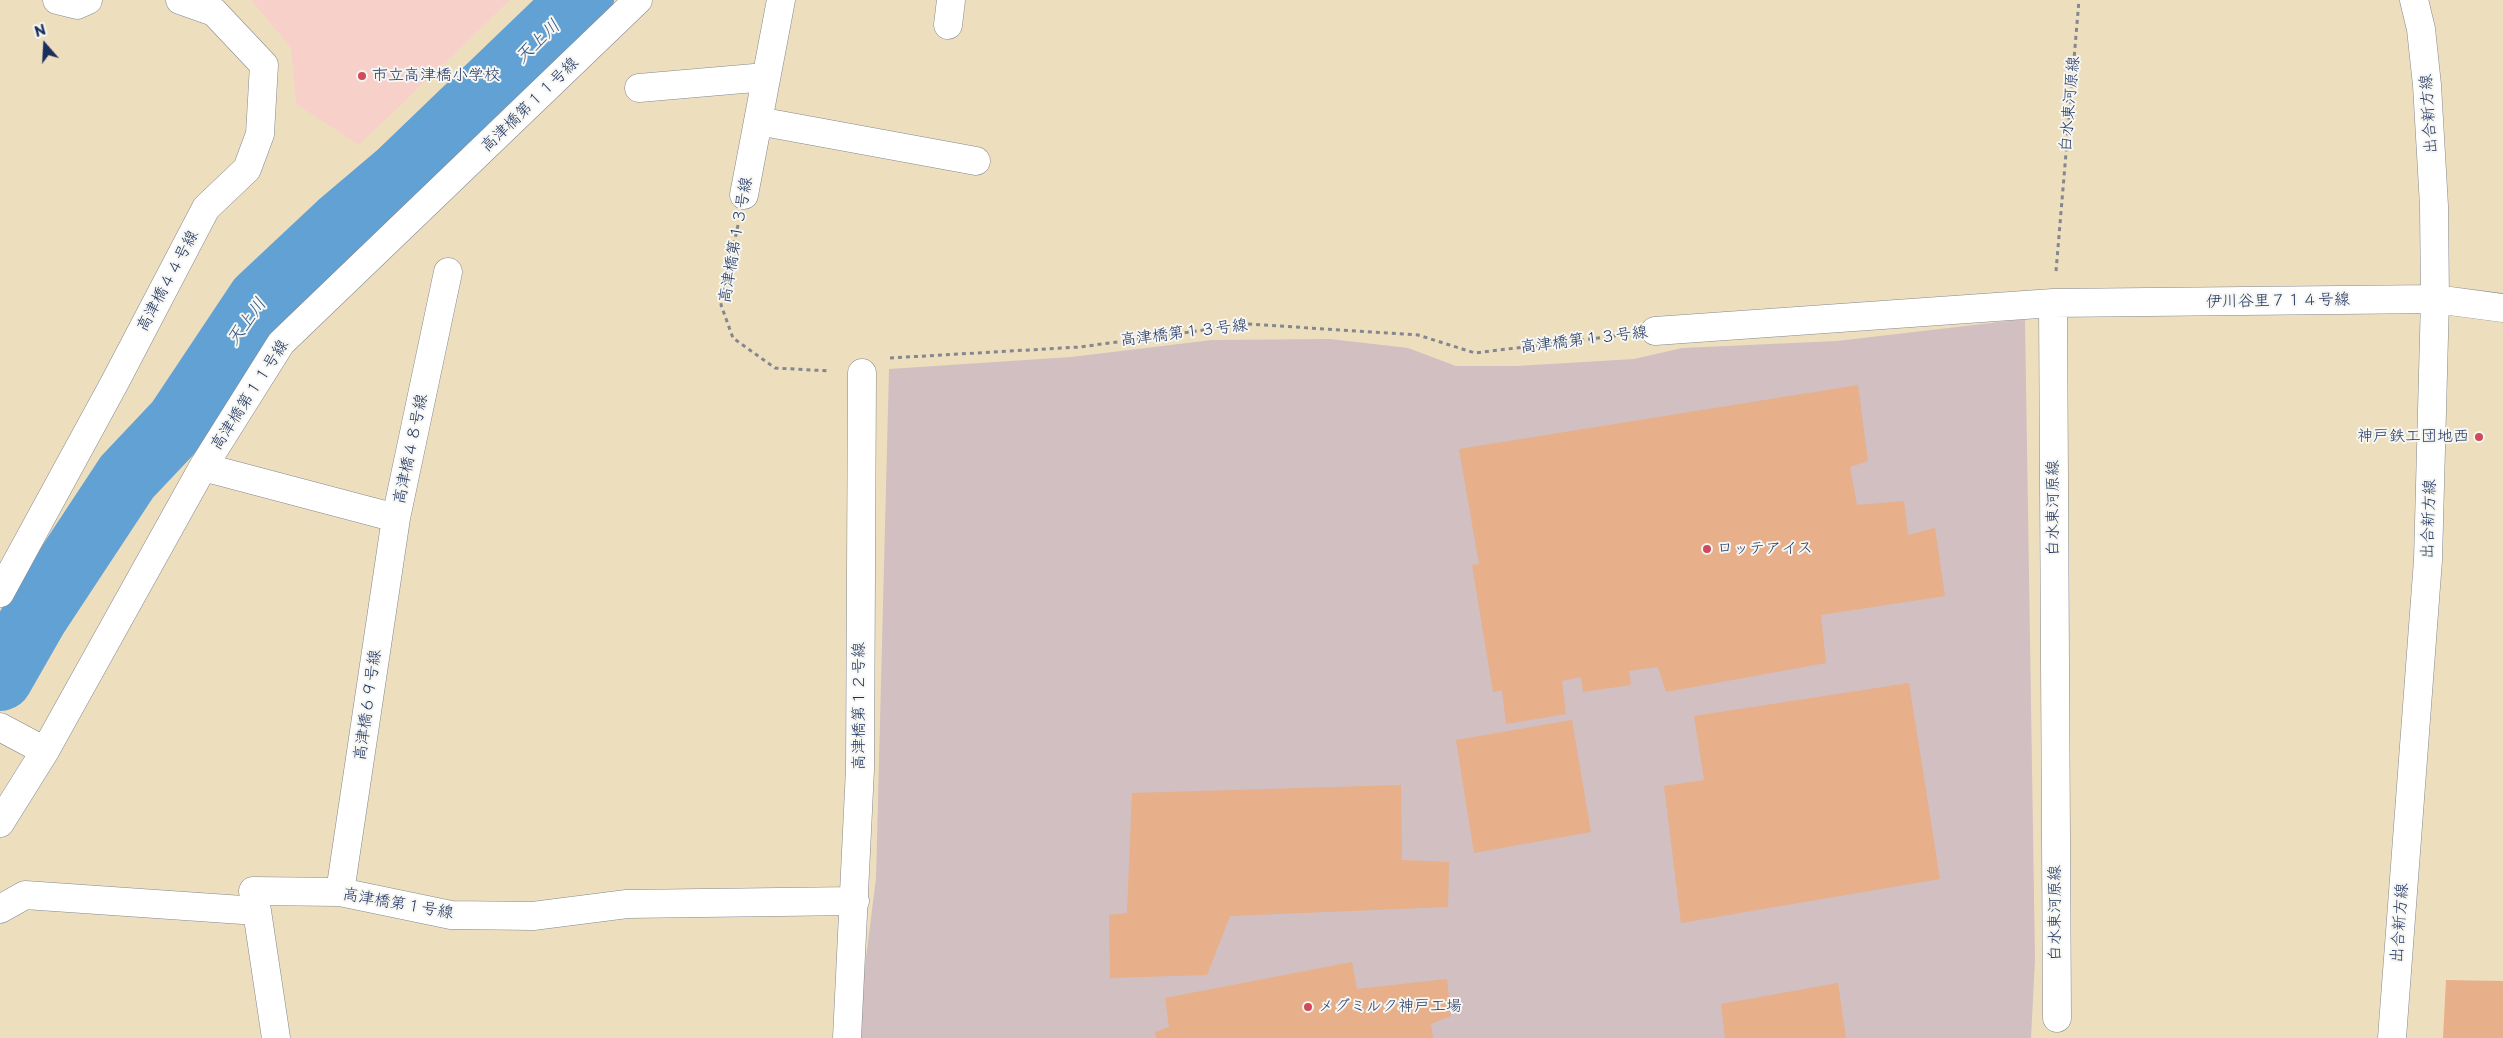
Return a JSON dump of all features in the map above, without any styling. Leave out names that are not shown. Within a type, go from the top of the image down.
[{"type":"street","points":[[57,0],[77,5],[88,0]]},
{"type":"street","name":"高津橋４４号線","points":[[0,593],[115,382],[206,208],[247,169],[260,134],[264,66],[214,12],[180,0]]},
{"type":"street","name":"高津橋第１１号線","points":[[0,823],[45,751],[203,467],[281,343],[638,0]]},
{"type":"street","name":"高津橋第１３号線","points":[[744,195],[781,0]]},
{"type":"street","name":"出合新方線","points":[[2392,1038],[2428,560],[2435,299],[2434,206],[2428,85],[2421,29],[2414,0]]},
{"type":"street","points":[[639,88],[766,77]]},
{"type":"street","points":[[758,121],[976,160]]},
{"type":"street","name":"高津橋４８号線","points":[[203,467],[396,518],[448,272]]},
{"type":"street","name":"伊川谷里７１４号線","points":[[2053,303],[2435,299],[2503,308]]},
{"type":"street","name":"高津橋第１３号線","points":[[1655,331],[2053,303]]},
{"type":"street","name":"白水東河原線","points":[[2053,303],[2057,1018]]},
{"type":"street","name":"高津橋第１２号線","points":[[847,1038],[860,769],[862,373]]},
{"type":"street","name":"高津橋６９号線","points":[[340,892],[396,518]]},
{"type":"street","points":[[0,727],[45,751]]},
{"type":"street","name":"高津橋第１号線","points":[[257,912],[254,891],[340,892],[451,915],[524,916],[627,904],[855,901]]},
{"type":"street","points":[[0,909],[25,895],[257,912],[276,1038]]},
{"type":"path","name":"白水東河原線","points":[[2053,303],[2079,0]]},
{"type":"path","name":"高津橋第１３号線","points":[[744,195],[721,305],[733,338],[775,368],[862,373],[873,359],[1080,346],[1248,324],[1418,335],[1475,353],[1655,331]]},
{"type":"shaded area","name":"市立高津橋小学校","points":[[251,0],[510,0],[359,145],[296,104],[291,48]]},
{"type":"shaded area","points":[[2025,319],[2035,960],[2031,1038],[856,1038],[876,878],[889,369],[1071,357],[1212,340],[1330,339],[1408,348],[1456,366],[1516,366],[1634,359],[1682,348],[1837,341]]},
{"type":"building","name":"ロッテアイス","points":[[1858,385],[1868,461],[1850,467],[1857,505],[1904,501],[1908,535],[1935,528],[1945,596],[1821,615],[1826,663],[1666,692],[1658,667],[1629,671],[1631,685],[1583,692],[1581,677],[1562,681],[1566,714],[1506,724],[1502,690],[1493,692],[1472,565],[1479,564],[1459,449]]},
{"type":"building","points":[[1909,683],[1940,879],[1681,923],[1664,786],[1704,780],[1694,716]]},
{"type":"building","points":[[1572,720],[1591,832],[1474,853],[1456,740]]},
{"type":"building","points":[[1401,785],[1402,860],[1449,862],[1448,907],[1230,916],[1207,975],[1110,978],[1109,915],[1127,913],[1132,793]]},
{"type":"building","name":"メグミルク神戸工場","points":[[1352,962],[1357,989],[1447,979],[1451,1016],[1431,1024],[1433,1038],[1156,1038],[1155,1032],[1169,1027],[1165,998]]},
{"type":"building","points":[[2446,980],[2503,981],[2503,1038],[2443,1038]]},
{"type":"building","points":[[1838,983],[1846,1038],[1725,1038],[1721,1004]]},
{"type":"waterway","name":"天上川","points":[[0,678],[36,615],[127,477],[178,423],[260,300],[340,225],[399,175],[581,0]]},
{"type":"place","name":"市立高津橋小学校","points":[[362,76]]},
{"type":"place","name":"神戸鉄工団地西","points":[[2479,437]]},
{"type":"place","name":"ロッテアイス","points":[[1707,549]]},
{"type":"place","name":"メグミルク神戸工場","points":[[1308,1007]]}]
